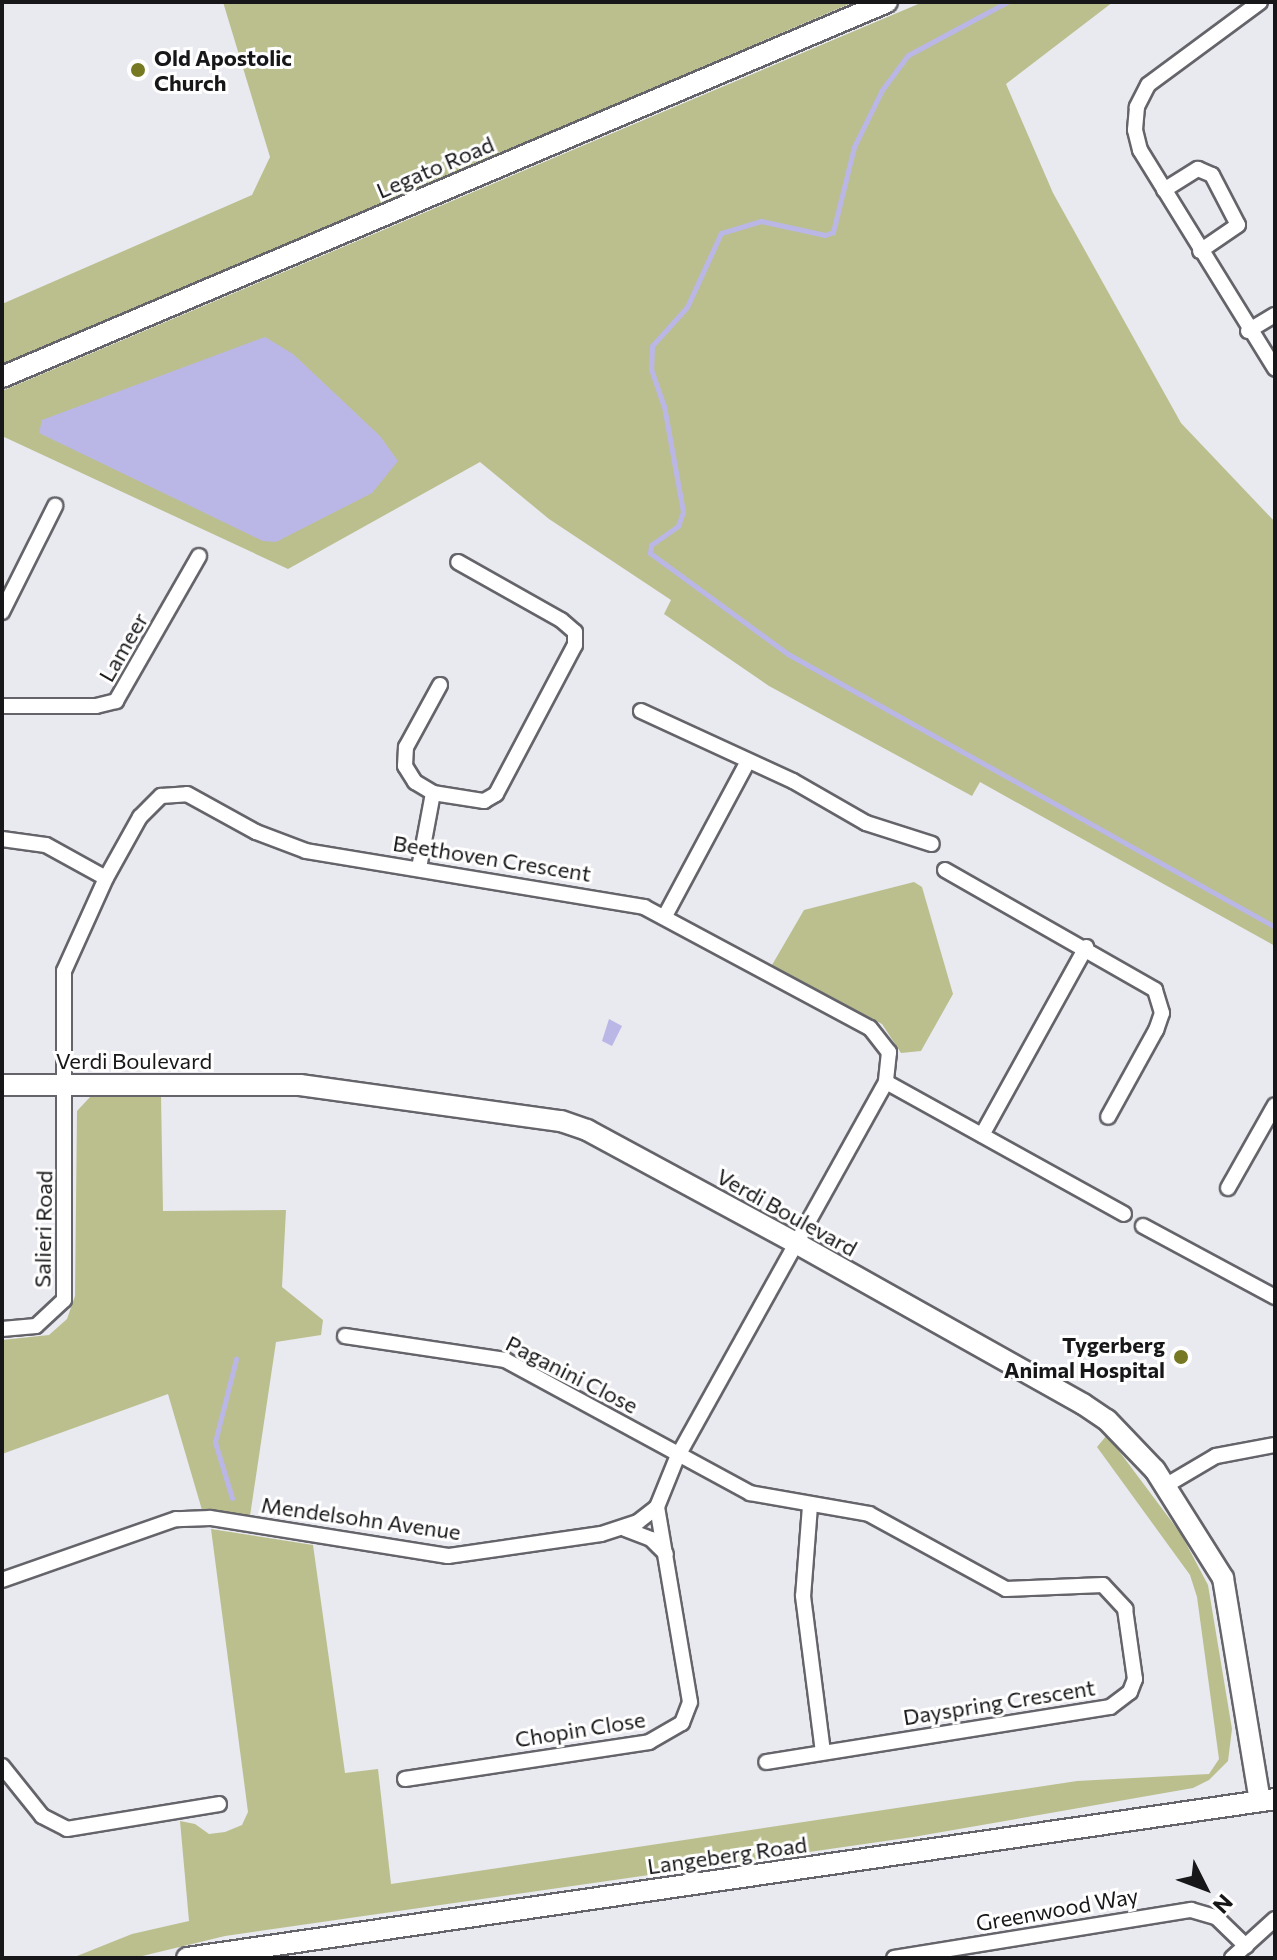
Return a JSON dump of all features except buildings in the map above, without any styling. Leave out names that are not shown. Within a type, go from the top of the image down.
[{"type":"street","name":"Legato Road","points":[[2,377],[887,2]]},
{"type":"street","points":[[1260,2],[1197,46],[1142,95],[1135,130],[1164,190],[1248,331],[1275,369]]},
{"type":"street","points":[[1164,190],[1198,169],[1212,175],[1238,225],[1200,251]]},
{"type":"street","points":[[1248,331],[1275,315]]},
{"type":"street","points":[[2,612],[55,506]]},
{"type":"street","name":"Lameer","points":[[2,706],[96,706],[116,701],[199,556]]},
{"type":"street","points":[[440,685],[404,756],[408,773],[433,793],[472,802],[496,794],[571,658],[576,640],[561,620],[458,562]]},
{"type":"street","points":[[641,711],[747,763],[793,781],[866,823],[932,844]]},
{"type":"street","points":[[665,916],[747,763]]},
{"type":"street","name":"Beethoven Crescent","points":[[65,1085],[64,971],[106,878],[150,803],[174,792],[294,848],[620,901],[665,916],[877,1032],[889,1052],[886,1082]]},
{"type":"street","points":[[419,868],[433,793]]},
{"type":"street","points":[[2,839],[46,845],[106,878]]},
{"type":"street","points":[[945,870],[1150,984],[1161,1004],[1156,1030],[1108,1117]]},
{"type":"street","points":[[982,1135],[1086,947]]},
{"type":"street","points":[[657,1507],[678,1455],[886,1082],[1124,1214]]},
{"type":"street","name":"Verdi Boulevard","points":[[2,1085],[300,1085],[561,1121],[796,1243],[1083,1404],[1140,1454],[1165,1486],[1223,1578],[1268,1800]]},
{"type":"street","name":"Salieri Road","points":[[2,1329],[36,1326],[64,1300],[65,1085]]},
{"type":"street","points":[[1228,1188],[1275,1105]]},
{"type":"street","points":[[1143,1226],[1275,1297]]},
{"type":"street","name":"Paganini Close","points":[[345,1336],[505,1360],[678,1455]]},
{"type":"street","points":[[1165,1486],[1216,1456],[1275,1445]]},
{"type":"street","name":"Dayspring Crescent","points":[[678,1455],[750,1493],[869,1514],[1006,1589],[1103,1585],[1125,1609],[1135,1679],[1123,1700],[1093,1712],[766,1762]]},
{"type":"street","points":[[810,1506],[803,1596],[823,1752]]},
{"type":"street","name":"Mendelsohn Avenue","points":[[2,1580],[176,1519],[210,1518],[448,1556],[625,1529],[657,1507]]},
{"type":"street","name":"Chopin Close","points":[[405,1779],[649,1742],[674,1731],[690,1702],[657,1507]]},
{"type":"street","points":[[625,1529],[651,1539],[666,1554]]},
{"type":"street","points":[[2,1766],[42,1816],[67,1829],[219,1804]]},
{"type":"street","name":"Langeberg Road","points":[[187,1958],[1268,1800]]},
{"type":"street","name":"Greenwood Way","points":[[894,1958],[950,1954],[1191,1910],[1216,1917],[1246,1946]]},
{"type":"street","points":[[1232,1958],[1275,1919]]},
{"type":"green space","points":[[223,2],[854,2],[2,366],[2,304],[252,195],[270,157]]},
{"type":"green space","points":[[923,2],[1113,2],[1006,84],[1053,193],[1181,423],[1275,522],[1275,946],[980,782],[972,796],[769,686],[664,614],[671,600],[549,519],[480,462],[288,569],[2,436],[2,391]]},
{"type":"green space","points":[[914,882],[922,887],[953,994],[921,1051],[901,1053],[882,1024],[772,965],[804,910]]},
{"type":"green space","points":[[161,1095],[163,1211],[286,1210],[282,1287],[323,1320],[321,1335],[276,1342],[250,1516],[202,1510],[168,1394],[2,1454],[2,1340],[49,1335],[67,1319],[75,1296],[77,1111],[90,1097]]},
{"type":"green space","points":[[1107,1435],[1181,1534],[1208,1585],[1232,1729],[1228,1761],[1209,1780],[1193,1788],[913,1837],[225,1936],[134,1958],[72,1958],[132,1934],[189,1921],[180,1821],[195,1824],[209,1834],[225,1832],[242,1825],[248,1812],[211,1529],[313,1545],[345,1773],[378,1769],[391,1884],[1077,1781],[1209,1774],[1219,1759],[1197,1597],[1190,1575],[1097,1447]]},
{"type":"water","points":[[265,337],[293,354],[380,436],[398,461],[372,493],[276,542],[263,541],[39,433],[42,420]]},
{"type":"water","points":[[609,1019],[622,1026],[612,1046],[602,1041]]},
{"type":"waterway","points":[[1007,2],[908,55],[882,90],[854,147],[833,232],[825,235],[761,221],[721,233],[687,307],[652,346],[651,369],[664,406],[683,512],[678,526],[651,545],[650,553],[788,654],[1275,927]]},
{"type":"waterway","points":[[232,1498],[215,1442],[236,1359]]},
{"type":"place","name":"Old Apostolic Church","points":[[138,70]]},
{"type":"place","name":"Tygerberg Animal Hospital","points":[[1181,1357]]}]
